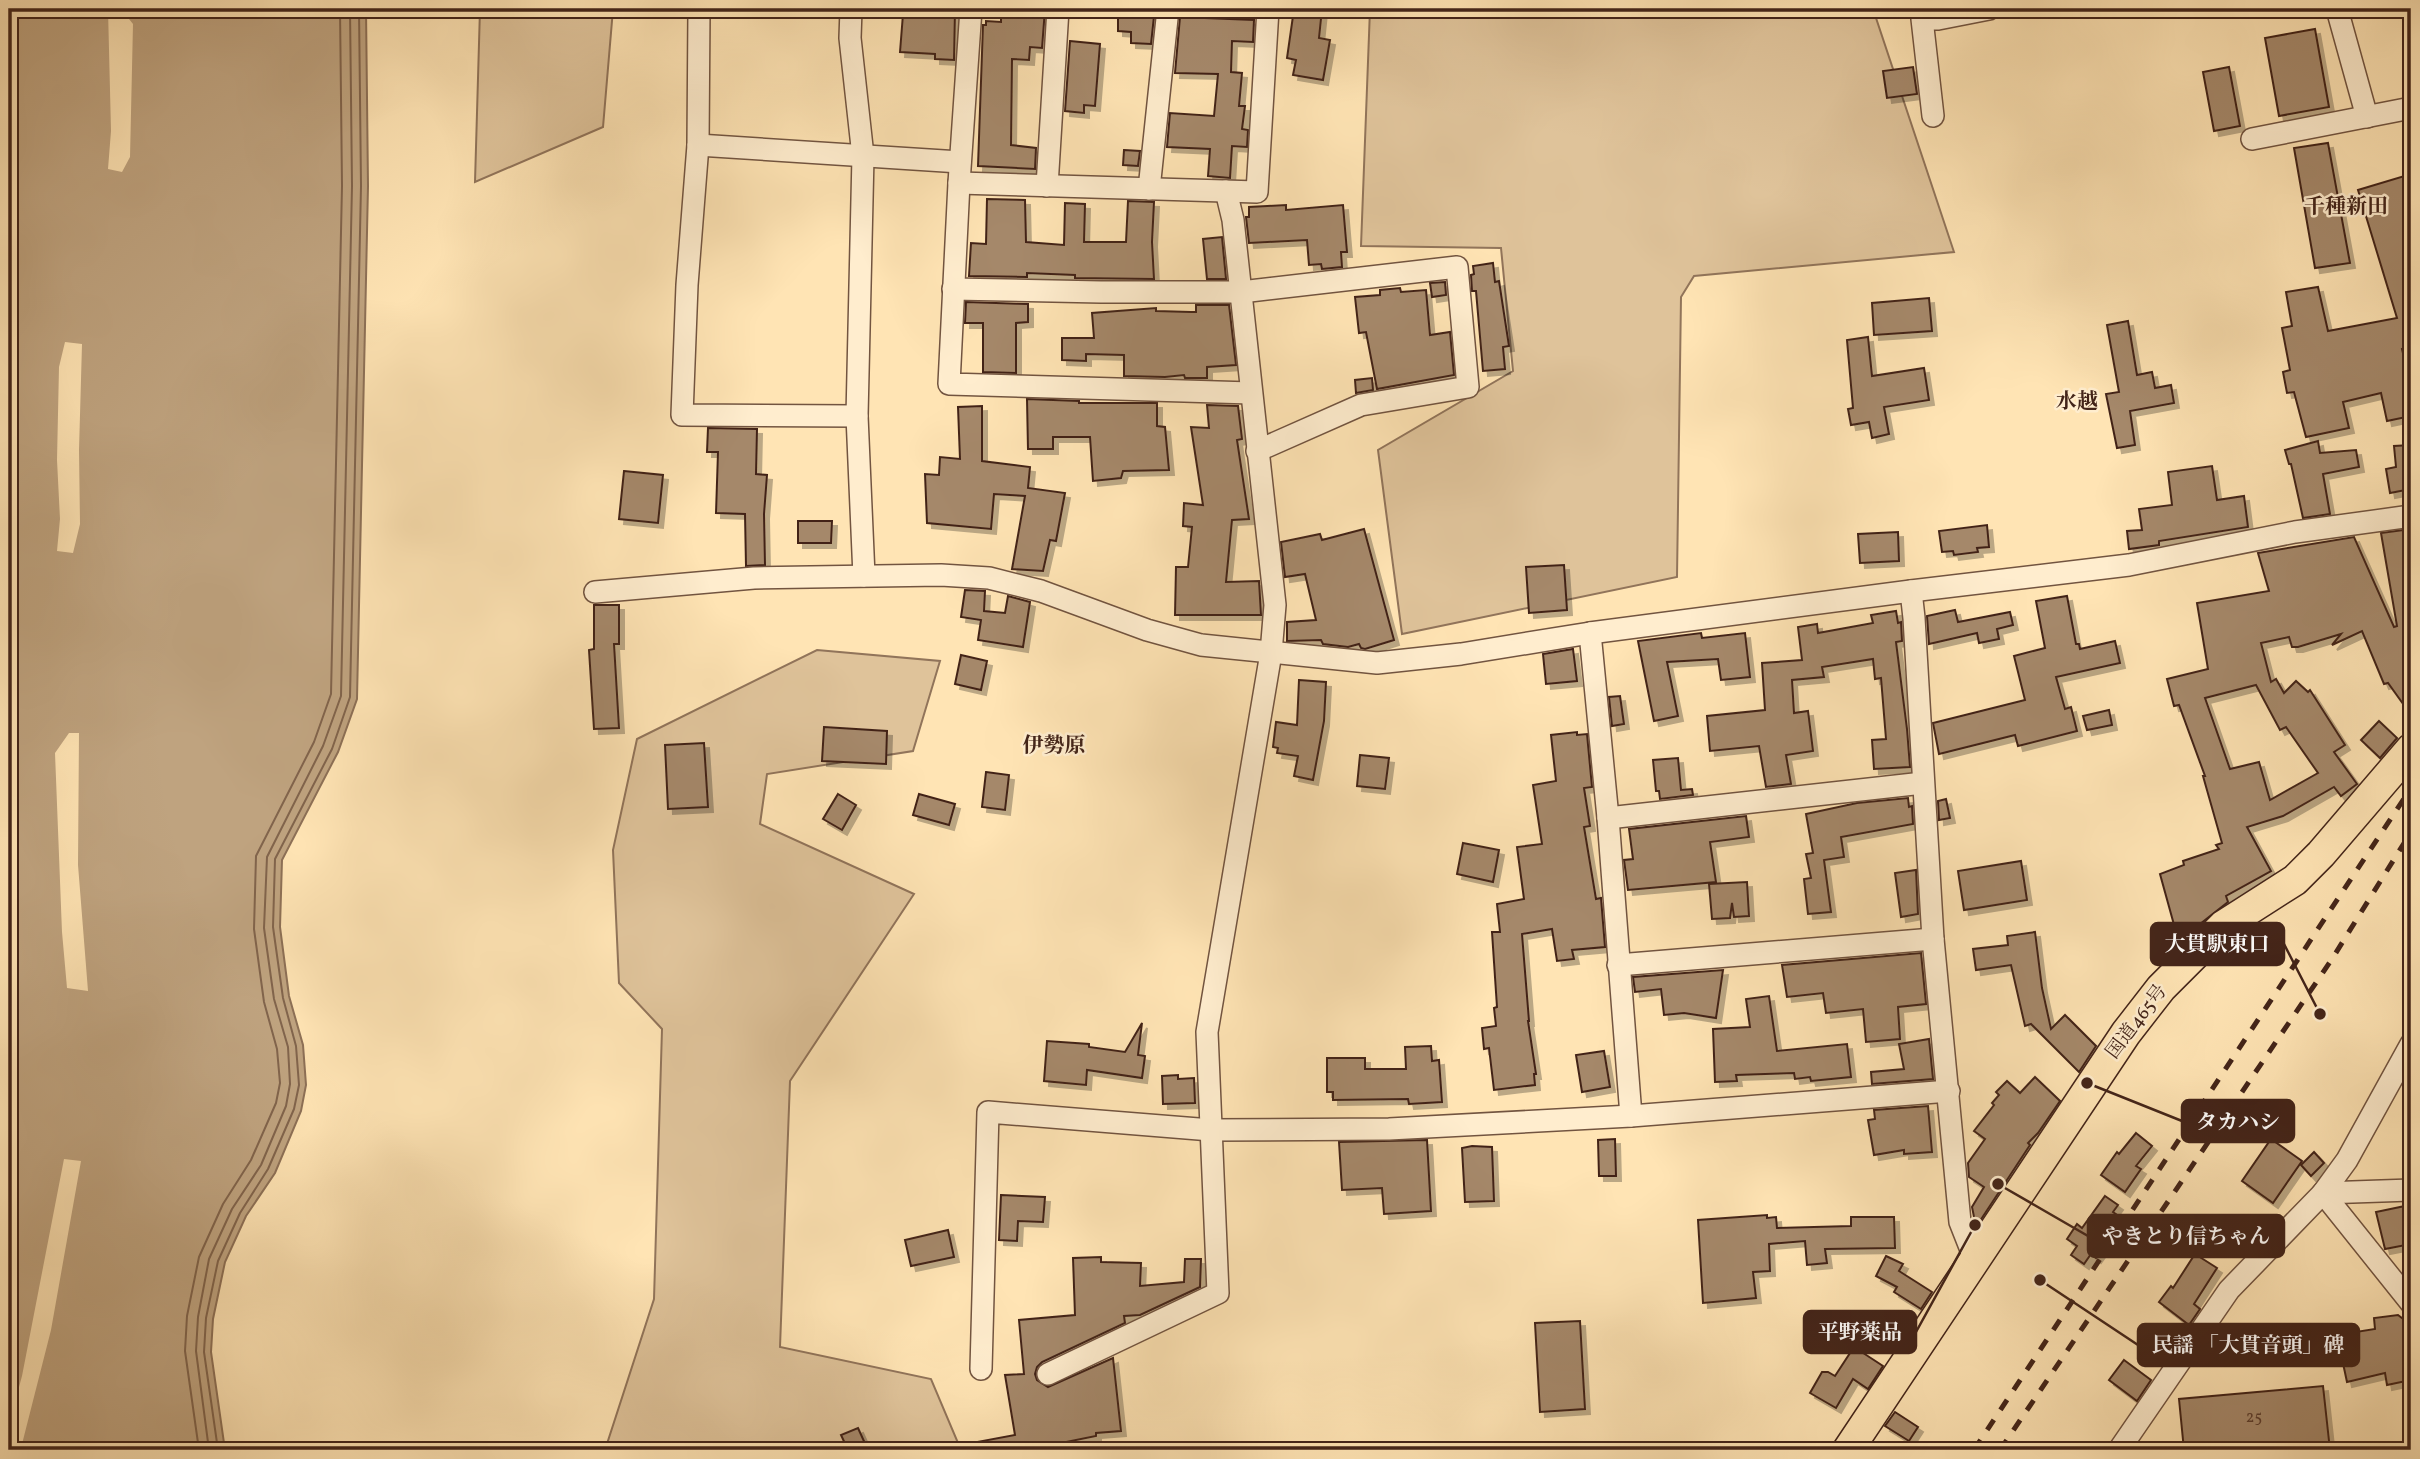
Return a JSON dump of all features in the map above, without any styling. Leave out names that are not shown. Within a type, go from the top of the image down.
[{"type":"highway","name":"国道465号","points":[[1848,1450],[2126,1033],[2161,988],[2223,926],[2295,880],[2321,854],[2411,749]]},
{"type":"street","points":[[699,9],[698,145],[687,285],[682,415],[856,416]]},
{"type":"street","points":[[851,9],[850,38],[863,156],[856,416],[864,576]]},
{"type":"street","points":[[971,9],[948,384],[1251,393]]},
{"type":"street","points":[[1048,186],[1058,9]]},
{"type":"street","points":[[1149,189],[1168,9]]},
{"type":"street","points":[[698,145],[863,156],[1048,186],[1257,192],[1268,9]]},
{"type":"street","points":[[1933,116],[1922,19],[1938,19],[1990,9]]},
{"type":"street","points":[[2337,9],[2367,117]]},
{"type":"street","points":[[2252,139],[2411,108]]},
{"type":"street","points":[[1048,1374],[1218,1293],[1207,1032],[1271,653],[1275,605],[1233,220],[1226,191]]},
{"type":"street","points":[[953,289],[1241,292],[1457,267],[1468,387],[1361,405],[1257,451]]},
{"type":"street","points":[[595,592],[754,578],[942,575],[989,578],[1041,590],[1147,630],[1201,645],[1377,663],[1461,654],[1590,633],[1911,591],[2129,565],[2295,532],[2411,516]]},
{"type":"street","points":[[1911,591],[1933,939],[1960,1222],[1975,1260]]},
{"type":"street","points":[[1590,633],[1608,818],[1631,1116]]},
{"type":"street","points":[[1608,818],[1923,783]]},
{"type":"street","points":[[1618,965],[1933,939]]},
{"type":"street","points":[[2119,1450],[2229,1290],[2323,1193],[2347,1160],[2411,1044]]},
{"type":"street","points":[[981,1368],[988,1112],[1211,1130],[1389,1129],[1631,1116],[1949,1091]]},
{"type":"street","points":[[2323,1193],[2411,1190]]},
{"type":"street","points":[[2323,1193],[2411,1303]]},
{"type":"shaded area","points":[[480,9],[613,9],[603,127],[475,182]]},
{"type":"shaded area","points":[[1370,9],[1873,9],[1954,252],[1694,276],[1681,297],[1677,577],[1402,634],[1378,450],[1513,371],[1501,248],[1361,246]]},
{"type":"shaded area","points":[[817,650],[940,661],[913,751],[767,774],[760,824],[914,894],[790,1081],[780,1347],[931,1379],[961,1450],[605,1450],[654,1299],[662,1029],[619,983],[613,850],[637,739]]},
{"type":"water","points":[[9,9],[366,9],[368,186],[357,699],[338,752],[282,860],[280,927],[289,996],[303,1045],[306,1085],[301,1111],[275,1173],[246,1216],[225,1262],[213,1319],[211,1352],[225,1450],[9,1450]]},
{"type":"pier","points":[[108,9],[127,9],[125,14],[133,24],[130,157],[122,172],[108,169],[111,131]]},
{"type":"pier","points":[[65,342],[82,344],[80,524],[73,553],[57,551],[60,519],[57,460],[59,367]]},
{"type":"pier","points":[[69,733],[79,733],[78,865],[88,991],[67,988],[62,932],[55,753]]},
{"type":"pier","points":[[64,1159],[81,1161],[51,1330],[21,1448],[9,1450],[9,1424],[22,1376]]},
{"type":"building","points":[[928,9],[955,10],[954,60],[935,59],[935,54],[900,52],[903,14],[928,15]]},
{"type":"building","points":[[1001,9],[1045,9],[1042,48],[1030,47],[1029,60],[1012,59],[1011,145],[1036,148],[1035,169],[978,166],[983,25],[986,25],[986,21],[1001,22]]},
{"type":"building","points":[[1294,9],[1322,9],[1319,38],[1330,40],[1323,80],[1293,75],[1296,60],[1287,58]]},
{"type":"building","points":[[1118,11],[1150,12],[1150,15],[1154,16],[1151,44],[1131,43],[1131,32],[1118,31]]},
{"type":"building","points":[[1180,17],[1254,20],[1253,42],[1232,41],[1231,72],[1242,73],[1239,106],[1245,106],[1242,129],[1248,130],[1247,147],[1232,146],[1230,178],[1208,176],[1210,149],[1167,147],[1170,113],[1214,116],[1218,74],[1175,73]]},
{"type":"building","points":[[2315,29],[2329,107],[2279,116],[2265,38]]},
{"type":"building","points":[[1070,41],[1100,44],[1095,106],[1084,105],[1084,113],[1065,111]]},
{"type":"building","points":[[1913,67],[1917,94],[1887,98],[1883,71]]},
{"type":"building","points":[[2229,67],[2240,126],[2214,131],[2203,72]]},
{"type":"building","points":[[2328,143],[2350,263],[2315,268],[2294,148]]},
{"type":"building","points":[[1124,150],[1140,151],[1138,166],[1123,165]]},
{"type":"building","points":[[2411,174],[2411,352],[2402,349],[2411,388],[2411,416],[2387,421],[2381,393],[2343,402],[2349,428],[2306,437],[2294,392],[2287,393],[2283,372],[2290,370],[2282,328],[2292,326],[2286,292],[2318,287],[2328,331],[2397,318],[2358,190]]},
{"type":"building","points":[[987,199],[1025,200],[1026,242],[1064,245],[1065,203],[1085,204],[1084,242],[1126,242],[1128,201],[1154,202],[1154,279],[1075,278],[1075,275],[1027,273],[1027,277],[969,276],[971,243],[986,244]]},
{"type":"building","points":[[1286,205],[1286,210],[1343,205],[1347,252],[1341,252],[1342,267],[1322,269],[1321,264],[1309,265],[1307,240],[1249,243],[1246,217],[1249,217],[1249,207]]},
{"type":"building","points":[[1222,237],[1226,279],[1207,279],[1203,239]]},
{"type":"building","points":[[1493,263],[1495,282],[1499,281],[1509,346],[1503,347],[1505,369],[1483,371],[1476,291],[1472,291],[1471,275],[1474,274],[1473,266]]},
{"type":"building","points":[[1445,282],[1446,295],[1432,297],[1430,283]]},
{"type":"building","points":[[1400,288],[1401,292],[1426,290],[1430,335],[1450,332],[1454,375],[1377,389],[1366,332],[1359,333],[1355,297],[1380,295],[1380,290]]},
{"type":"building","points":[[1929,298],[1932,331],[1874,335],[1872,303]]},
{"type":"building","points":[[966,302],[1028,304],[1028,322],[1016,323],[1016,373],[983,372],[983,323],[965,323]]},
{"type":"building","points":[[1196,305],[1229,305],[1236,365],[1207,367],[1207,378],[1185,378],[1184,375],[1124,376],[1124,355],[1086,354],[1086,361],[1062,360],[1062,338],[1094,338],[1092,313],[1156,308],[1156,311],[1196,312]]},
{"type":"building","points":[[2128,321],[2137,375],[2152,372],[2155,388],[2171,385],[2174,403],[2130,411],[2135,445],[2117,448],[2106,394],[2119,392],[2107,325]]},
{"type":"building","points":[[1868,337],[1872,376],[1924,368],[1929,400],[1884,407],[1889,434],[1872,438],[1869,422],[1851,425],[1848,409],[1853,408],[1847,340]]},
{"type":"building","points":[[1372,378],[1373,390],[1356,393],[1355,380]]},
{"type":"building","points":[[1027,399],[1079,403],[1157,403],[1157,426],[1165,427],[1169,470],[1123,471],[1121,478],[1093,481],[1090,437],[1053,437],[1053,449],[1028,449]]},
{"type":"building","points":[[1207,405],[1238,406],[1242,439],[1237,440],[1249,519],[1232,520],[1226,582],[1259,581],[1261,615],[1175,615],[1176,567],[1188,567],[1192,527],[1183,526],[1184,503],[1203,505],[1191,427],[1209,428]]},
{"type":"building","points":[[982,406],[982,461],[1030,467],[1028,488],[1065,493],[1056,541],[1050,540],[1043,571],[1012,569],[1025,496],[994,494],[991,529],[927,523],[925,474],[939,475],[940,457],[960,459],[958,407]]},
{"type":"building","points":[[708,428],[757,429],[756,474],[767,475],[764,514],[765,565],[746,566],[745,514],[716,513],[718,452],[707,452]]},
{"type":"building","points":[[2318,441],[2320,453],[2356,450],[2359,467],[2323,474],[2330,514],[2303,518],[2291,464],[2285,450]]},
{"type":"building","points":[[2411,445],[2411,489],[2390,493],[2386,469],[2396,467],[2394,446]]},
{"type":"building","points":[[2212,466],[2217,500],[2244,496],[2248,527],[2159,541],[2159,545],[2129,549],[2127,531],[2142,530],[2139,509],[2172,505],[2168,472]]},
{"type":"building","points":[[624,471],[663,475],[658,523],[619,519]]},
{"type":"building","points":[[798,521],[832,521],[831,543],[798,543]]},
{"type":"building","points":[[1987,525],[1989,547],[1977,548],[1978,552],[1954,555],[1953,551],[1942,552],[1939,531]]},
{"type":"building","points":[[1364,529],[1394,640],[1365,649],[1359,644],[1348,647],[1323,644],[1321,640],[1287,641],[1287,622],[1316,620],[1305,574],[1285,577],[1281,542],[1320,534],[1322,540]]},
{"type":"building","points":[[2411,529],[2411,715],[2388,683],[2384,684],[2362,631],[2332,645],[2341,634],[2298,647],[2292,647],[2289,637],[2261,643],[2271,682],[2276,679],[2284,693],[2296,681],[2308,692],[2310,690],[2345,745],[2334,752],[2357,784],[2341,796],[2334,787],[2283,816],[2247,827],[2271,871],[2226,896],[2228,902],[2200,924],[2176,932],[2160,874],[2184,865],[2183,861],[2219,849],[2216,845],[2222,843],[2205,776],[2179,705],[2174,706],[2167,679],[2208,669],[2197,603],[2269,591],[2258,553],[2354,537],[2394,627],[2397,626],[2381,533]],"holes":[[[2256,685],[2280,730],[2286,727],[2318,773],[2270,800],[2259,762],[2230,769],[2205,698]]]},
{"type":"building","points":[[1898,532],[1899,561],[1860,563],[1858,534]]},
{"type":"building","points":[[1564,565],[1567,610],[1529,613],[1526,567]]},
{"type":"building","points":[[965,590],[985,591],[984,611],[1005,613],[1008,596],[1030,602],[1023,647],[978,640],[981,620],[961,617]]},
{"type":"building","points":[[2067,596],[2076,644],[2079,644],[2080,649],[2115,641],[2120,663],[2056,677],[2065,709],[2071,707],[2077,731],[2018,746],[2015,735],[1939,754],[1933,723],[2025,700],[2014,656],[2045,648],[2036,601]]},
{"type":"building","points":[[594,605],[619,605],[619,644],[614,644],[619,728],[594,729],[589,650],[594,649]]},
{"type":"building","points":[[1955,610],[1958,622],[2010,612],[2013,625],[1997,629],[1999,639],[1979,643],[1977,633],[1929,644],[1927,616]]},
{"type":"building","points":[[1896,611],[1898,623],[1901,622],[1902,641],[1896,642],[1910,767],[1874,769],[1872,740],[1886,739],[1881,678],[1875,679],[1873,659],[1822,667],[1824,677],[1792,680],[1794,713],[1808,711],[1813,751],[1786,755],[1791,784],[1766,787],[1759,746],[1710,751],[1707,716],[1765,710],[1762,663],[1802,660],[1798,627],[1817,624],[1818,633],[1873,623],[1871,615]]},
{"type":"building","points":[[1701,633],[1702,638],[1745,633],[1750,677],[1721,680],[1718,659],[1667,662],[1678,716],[1654,721],[1638,641]]},
{"type":"building","points":[[1573,649],[1577,681],[1546,684],[1543,654]]},
{"type":"building","points":[[961,655],[987,661],[981,690],[955,684]]},
{"type":"building","points":[[1299,680],[1326,682],[1324,721],[1313,780],[1294,776],[1298,756],[1277,753],[1278,748],[1273,747],[1276,722],[1297,725]]},
{"type":"building","points":[[1620,696],[1624,724],[1612,726],[1609,697]]},
{"type":"building","points":[[2109,710],[2112,725],[2087,730],[2083,716]]},
{"type":"building","points":[[2379,721],[2397,738],[2380,758],[2361,740]]},
{"type":"building","points":[[824,727],[887,731],[886,764],[822,761]]},
{"type":"building","points":[[1577,732],[1577,735],[1587,734],[1592,787],[1584,788],[1590,826],[1584,827],[1596,899],[1601,898],[1605,947],[1572,950],[1574,959],[1557,961],[1552,929],[1522,934],[1535,1085],[1494,1090],[1489,1048],[1484,1049],[1482,1028],[1496,1026],[1492,932],[1500,932],[1497,904],[1524,899],[1517,847],[1542,844],[1533,785],[1556,781],[1551,735]]},
{"type":"building","points":[[704,743],[708,807],[668,809],[665,745]]},
{"type":"building","points":[[1360,755],[1389,758],[1385,789],[1357,786]]},
{"type":"building","points":[[1678,758],[1681,790],[1692,789],[1693,795],[1660,799],[1659,791],[1656,791],[1653,760]]},
{"type":"building","points":[[986,772],[1009,775],[1005,810],[982,807]]},
{"type":"building","points":[[838,794],[856,805],[842,830],[823,819]]},
{"type":"building","points":[[919,794],[955,804],[949,825],[913,815]]},
{"type":"building","points":[[1908,798],[1909,807],[1912,806],[1913,824],[1841,837],[1844,857],[1824,860],[1831,912],[1808,914],[1804,879],[1811,878],[1806,854],[1813,853],[1806,814],[1857,803]]},
{"type":"building","points":[[1946,799],[1950,818],[1939,820],[1938,801]]},
{"type":"building","points":[[1746,816],[1749,837],[1710,842],[1716,882],[1628,890],[1624,860],[1633,859],[1629,829]]},
{"type":"building","points":[[1463,843],[1499,850],[1493,882],[1457,874]]},
{"type":"building","points":[[2021,861],[2027,900],[1964,910],[1958,871]]},
{"type":"building","points":[[1916,870],[1918,914],[1901,917],[1895,873]]},
{"type":"building","points":[[1747,882],[1749,916],[1734,917],[1732,903],[1730,918],[1712,919],[1709,884]]},
{"type":"building","points":[[2035,932],[2042,988],[2051,1029],[2065,1015],[2096,1046],[2079,1072],[2031,1024],[2025,1026],[2011,965],[1976,970],[1973,949],[2008,945],[2007,936]]},
{"type":"building","points":[[1921,953],[1926,1004],[1898,1007],[1900,1039],[1866,1042],[1863,1009],[1826,1013],[1823,993],[1787,997],[1782,965]]},
{"type":"building","points":[[1723,970],[1716,1018],[1684,1013],[1664,1015],[1661,989],[1635,992],[1633,977]]},
{"type":"building","points":[[1769,996],[1777,1051],[1847,1044],[1851,1077],[1811,1081],[1810,1077],[1795,1079],[1794,1073],[1736,1075],[1737,1081],[1715,1082],[1713,1029],[1750,1027],[1746,999]]},
{"type":"building","points":[[1142,1023],[1138,1055],[1145,1056],[1142,1078],[1087,1070],[1086,1085],[1044,1081],[1047,1041],[1089,1044],[1089,1047],[1125,1052]]},
{"type":"building","points":[[1929,1039],[1933,1079],[1872,1084],[1871,1072],[1904,1069],[1899,1044]]},
{"type":"building","points":[[1431,1046],[1432,1061],[1439,1060],[1442,1102],[1409,1104],[1408,1099],[1333,1100],[1333,1092],[1327,1092],[1327,1058],[1365,1058],[1365,1069],[1406,1069],[1405,1047]]},
{"type":"building","points":[[1604,1051],[1610,1087],[1582,1092],[1576,1055]]},
{"type":"building","points":[[1178,1075],[1178,1079],[1194,1078],[1195,1103],[1163,1104],[1162,1076]]},
{"type":"building","points":[[2035,1077],[2060,1101],[2028,1143],[2030,1145],[1976,1227],[1972,1207],[1984,1187],[1969,1177],[1968,1163],[1985,1139],[1974,1131],[1994,1105],[1992,1103],[1999,1095],[1996,1092],[2007,1081],[2020,1093]]},
{"type":"building","points":[[1928,1106],[1932,1152],[1904,1154],[1904,1150],[1874,1155],[1868,1120],[1875,1119],[1874,1110]]},
{"type":"building","points":[[2136,1133],[2152,1146],[2136,1166],[2141,1169],[2125,1192],[2101,1175],[2117,1152],[2119,1154]]},
{"type":"building","points":[[1615,1139],[1616,1176],[1599,1176],[1598,1140]]},
{"type":"building","points":[[2271,1139],[2302,1161],[2273,1203],[2242,1181]]},
{"type":"building","points":[[1427,1140],[1431,1211],[1384,1214],[1382,1188],[1342,1190],[1339,1142]]},
{"type":"building","points":[[1492,1147],[1494,1201],[1465,1202],[1462,1148]]},
{"type":"building","points":[[2314,1152],[2324,1163],[2311,1176],[2301,1165]]},
{"type":"building","points":[[1001,1195],[1045,1197],[1043,1222],[1018,1221],[1017,1241],[999,1240]]},
{"type":"building","points":[[2105,1196],[2118,1205],[2113,1212],[2120,1217],[2110,1230],[2114,1233],[2096,1258],[2091,1254],[2084,1264],[2071,1255],[2077,1246],[2067,1239],[2077,1224],[2082,1228]]},
{"type":"building","points":[[2405,1206],[2411,1244],[2385,1249],[2376,1212]]},
{"type":"building","points":[[1767,1215],[1767,1218],[1776,1217],[1777,1228],[1851,1226],[1851,1217],[1894,1217],[1895,1248],[1825,1249],[1827,1263],[1807,1265],[1805,1241],[1769,1244],[1770,1271],[1753,1272],[1756,1298],[1703,1303],[1698,1220]]},
{"type":"building","points":[[948,1230],[954,1257],[911,1266],[905,1240]]},
{"type":"building","points":[[2195,1254],[2217,1268],[2194,1304],[2200,1309],[2189,1325],[2159,1302],[2171,1286],[2173,1288]]},
{"type":"building","points":[[1886,1256],[1903,1264],[1899,1271],[1932,1292],[1921,1309],[1894,1292],[1897,1287],[1876,1276]]},
{"type":"building","points":[[1101,1257],[1101,1262],[1141,1263],[1140,1286],[1184,1282],[1185,1259],[1201,1259],[1200,1287],[1140,1315],[1124,1316],[1125,1323],[1042,1362],[1037,1367],[1037,1380],[1048,1387],[1113,1358],[1121,1431],[1096,1433],[1096,1436],[1056,1444],[1057,1450],[977,1450],[977,1442],[1015,1435],[1005,1375],[1024,1374],[1019,1320],[1075,1315],[1073,1258]]},
{"type":"building","points":[[2398,1315],[2411,1325],[2411,1380],[2387,1385],[2385,1373],[2347,1382],[2337,1335],[2375,1329],[2374,1318]]},
{"type":"building","points":[[1580,1321],[1585,1409],[1540,1412],[1535,1323]]},
{"type":"building","points":[[1854,1347],[1883,1366],[1868,1389],[1853,1379],[1836,1408],[1810,1393],[1822,1372],[1835,1376]]},
{"type":"building","points":[[2124,1360],[2151,1380],[2137,1401],[2109,1380]]},
{"type":"building","points":[[2323,1386],[2330,1450],[2184,1450],[2179,1399]]},
{"type":"building","points":[[1895,1412],[1918,1427],[1909,1441],[1885,1426]]},
{"type":"building","points":[[858,1428],[868,1450],[848,1450],[841,1435]]},
{"type":"railway","points":[[1974,1450],[2411,788]]},
{"type":"railway","points":[[2000,1450],[2332,959],[2411,832]]},
{"type":"place","name":"大貫駅東口","points":[[2320,1014]]},
{"type":"place","name":"タカハシ","points":[[2087,1083]]},
{"type":"place","name":"やきとり信ちゃん","points":[[1998,1184]]},
{"type":"place","name":"平野薬品","points":[[1975,1225]]},
{"type":"place","name":"民謡 「大貫音頭」碑","points":[[2040,1280]]},
{"type":"district","name":"千種新田","points":[[2346,207]]},
{"type":"district","name":"水越","points":[[2077,402]]},
{"type":"district","name":"伊勢原","points":[[1054,746]]}]
